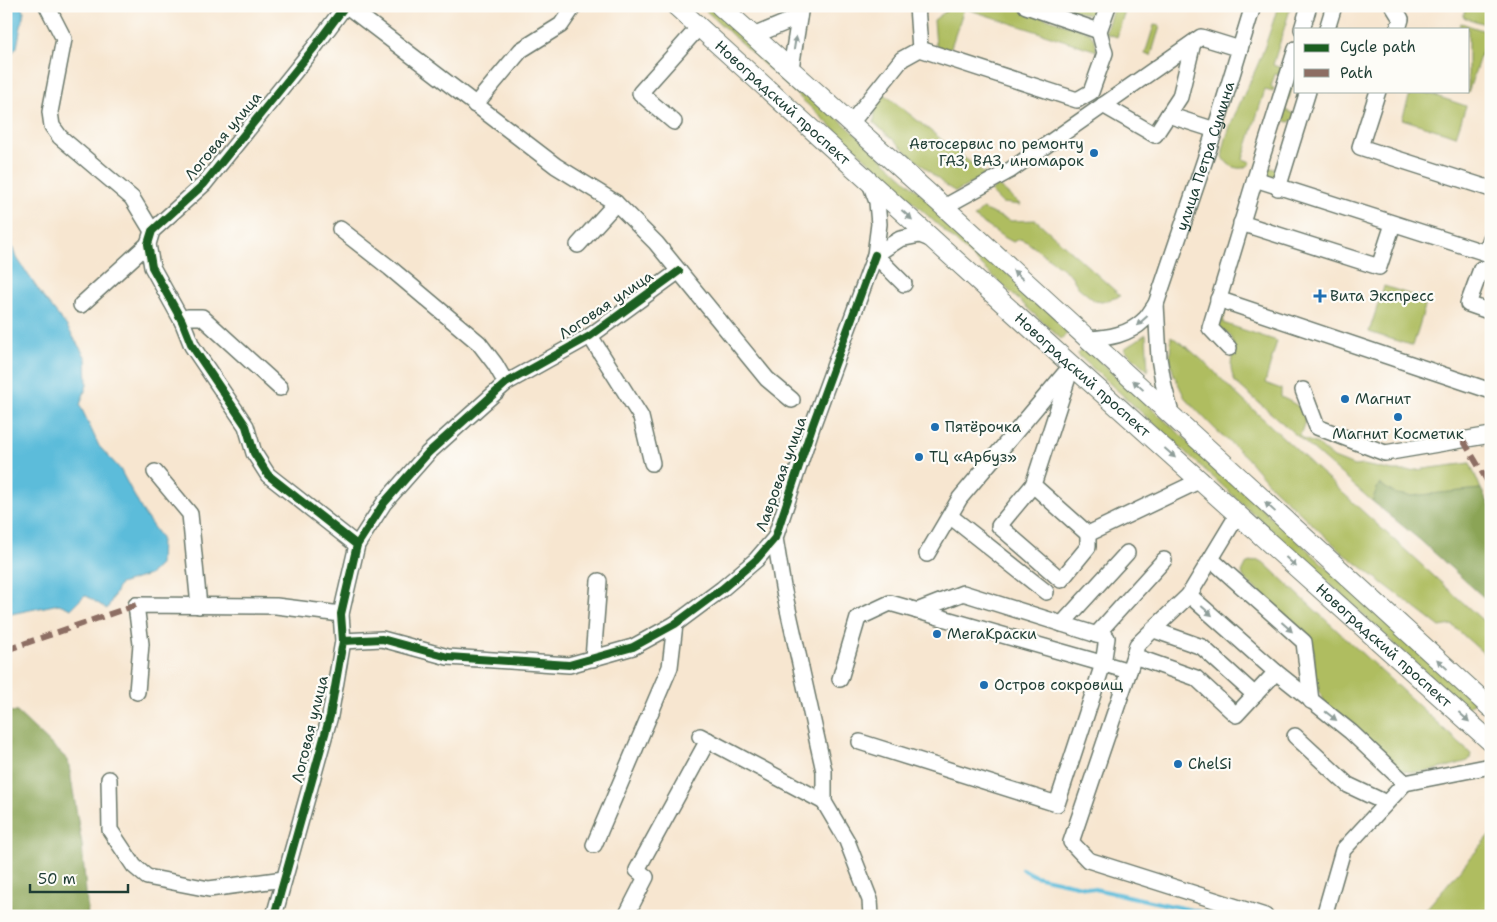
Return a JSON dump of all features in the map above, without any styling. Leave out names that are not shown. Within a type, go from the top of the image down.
[{"type":"main road","name":"Новоградский проспект","points":[[676,6],[1491,742]]},
{"type":"main road","name":"Новоградский проспект","points":[[720,6],[944,207],[1491,708]]},
{"type":"street","points":[[47,6],[64,39],[50,112],[52,126],[60,137],[132,198],[150,237],[152,267],[182,321],[192,346],[246,426],[254,453],[268,476],[357,546]]},
{"type":"street","name":"Логовая улица","points":[[81,305],[204,184],[346,6],[556,166],[616,203],[656,243],[767,379],[792,400]]},
{"type":"street","points":[[475,105],[521,50],[561,25],[574,6]]},
{"type":"street","points":[[917,6],[920,49]]},
{"type":"street","points":[[1026,6],[1100,31]]},
{"type":"street","points":[[851,123],[902,59],[920,49],[1077,100],[1091,92],[1105,53],[1100,31],[1108,6]]},
{"type":"street","name":"улица Петра Сумина","points":[[1156,304],[1215,130],[1253,6]]},
{"type":"street","points":[[1302,28],[1309,6]]},
{"type":"street","points":[[1327,28],[1334,6]]},
{"type":"street","points":[[1394,6],[1401,19],[1398,28]]},
{"type":"street","points":[[753,36],[800,12]]},
{"type":"street","points":[[791,68],[800,12]]},
{"type":"street","points":[[674,122],[640,93],[699,27]]},
{"type":"street","points":[[944,207],[1009,170],[1201,37],[1240,49]]},
{"type":"street","points":[[1103,105],[1155,135],[1180,97],[1193,43]]},
{"type":"street","points":[[1229,348],[1210,328],[1294,55]]},
{"type":"street","points":[[1278,188],[1308,92]]},
{"type":"street","points":[[1378,92],[1360,147],[1491,189]]},
{"type":"street","points":[[1168,116],[1215,130]]},
{"type":"street","points":[[1255,179],[1278,188],[1486,253]]},
{"type":"street","name":"Лавровая улица","points":[[343,641],[382,639],[448,657],[569,665],[634,647],[675,624],[722,589],[756,560],[775,538],[813,424],[875,255],[879,224],[877,202],[870,181]]},
{"type":"street","points":[[578,245],[616,203]]},
{"type":"street","points":[[1242,223],[1379,267],[1393,224]]},
{"type":"street","points":[[340,229],[390,268],[479,343],[495,364],[506,383]]},
{"type":"street","points":[[904,284],[875,255],[900,239],[920,236],[936,241]]},
{"type":"street","points":[[1491,238],[1486,253],[1486,271],[1468,304],[1491,312]]},
{"type":"street","name":"Логовая улица","points":[[274,916],[330,716],[343,641],[341,614],[357,546],[384,503],[428,453],[506,383],[590,336],[679,271]]},
{"type":"street","points":[[1218,299],[1491,391]]},
{"type":"street","points":[[1088,339],[1108,338],[1127,332],[1143,321],[1156,304]]},
{"type":"street","points":[[1156,304],[1161,368],[1172,417]]},
{"type":"street","points":[[182,321],[188,317],[202,317],[280,388]]},
{"type":"street","points":[[590,336],[640,417],[652,463]]},
{"type":"street","points":[[1033,486],[1088,534],[1088,547],[1061,580],[999,526],[1033,486],[1072,365]]},
{"type":"street","points":[[927,554],[960,498],[1072,365]]},
{"type":"street","points":[[1303,390],[1317,428],[1385,453],[1491,436]]},
{"type":"street","points":[[155,472],[190,514],[199,606]]},
{"type":"street","points":[[1088,534],[1201,480]]},
{"type":"street","points":[[1238,514],[1189,596],[1137,645],[1071,842],[1088,860],[1265,916]]},
{"type":"street","points":[[950,516],[1046,592]]},
{"type":"street","points":[[775,538],[783,587],[824,771],[824,802],[847,841],[870,900],[871,916]]},
{"type":"street","points":[[1062,624],[1126,553]]},
{"type":"street","points":[[1211,559],[1304,642],[1310,701]]},
{"type":"street","points":[[1096,635],[1164,560]]},
{"type":"street","points":[[593,659],[599,581]]},
{"type":"street","points":[[860,742],[1056,804],[1103,664],[1107,638],[963,593],[917,611]]},
{"type":"street","points":[[1189,596],[1310,701],[1351,732],[1405,783]]},
{"type":"street","points":[[840,678],[858,618],[890,603],[1128,671]]},
{"type":"street","points":[[137,692],[141,644],[136,605],[276,606],[341,614]]},
{"type":"street","points":[[594,845],[670,667],[675,624]]},
{"type":"street","points":[[1154,630],[1202,647],[1255,695]]},
{"type":"street","points":[[1134,656],[1196,678],[1236,715],[1276,672]]},
{"type":"street","points":[[1295,736],[1348,786],[1386,803]]},
{"type":"street","points":[[626,916],[646,877],[637,870],[704,738],[824,802]]},
{"type":"street","points":[[1324,916],[1343,850],[1405,783],[1491,766]]},
{"type":"street","points":[[109,779],[110,830],[134,866],[147,877],[209,889],[284,879]]},
{"type":"green space","points":[[701,6],[716,6],[1070,331],[1061,339]]},
{"type":"green space","points":[[953,6],[965,6],[950,50],[936,46],[934,20]]},
{"type":"green space","points":[[969,6],[1009,6],[1089,32],[1094,39],[1097,51],[967,9]]},
{"type":"green space","points":[[1060,6],[1100,6],[1095,17]]},
{"type":"green space","points":[[1114,6],[1126,7],[1117,37],[1105,33]]},
{"type":"green space","points":[[1278,6],[1291,6],[1273,65],[1281,68],[1279,75],[1275,74],[1271,87],[1274,88],[1273,92],[1265,90],[1243,159],[1251,162],[1243,168],[1233,167],[1223,156],[1226,138],[1262,54]]},
{"type":"green space","points":[[1466,6],[1491,6],[1491,26],[1463,17]]},
{"type":"green space","points":[[1461,23],[1488,32],[1470,87],[1470,28],[1459,28]]},
{"type":"green space","points":[[1154,25],[1160,26],[1151,56],[1145,54]]},
{"type":"green space","points":[[1294,65],[1294,83],[1285,110],[1295,115],[1293,120],[1289,122],[1282,120],[1267,167],[1275,169],[1277,173],[1275,179],[1262,179]]},
{"type":"green space","points":[[1411,92],[1424,92],[1466,106],[1456,136],[1402,119]]},
{"type":"green space","points":[[883,93],[986,175],[956,192],[946,186],[874,123],[876,103]]},
{"type":"green space","points":[[997,185],[1021,205],[1002,203],[991,192]]},
{"type":"green space","points":[[982,209],[1011,221],[1036,220],[1121,296],[1102,302],[1095,301],[1078,287],[1071,275],[1027,242],[1020,239],[1013,242],[974,217]]},
{"type":"green space","points":[[1384,286],[1427,300],[1413,346],[1369,332]]},
{"type":"green space","points":[[1221,311],[1225,312],[1223,323],[1277,341],[1265,383],[1281,389],[1281,397],[1296,405],[1302,411],[1305,420],[1300,435],[1303,439],[1318,444],[1334,458],[1354,466],[1364,465],[1393,471],[1408,471],[1470,463],[1481,489],[1411,496],[1396,494],[1379,484],[1372,501],[1235,382],[1231,369],[1232,339],[1217,327]]},
{"type":"green space","points":[[1146,334],[1148,371],[1124,349]]},
{"type":"green space","points":[[1171,336],[1209,366],[1230,388],[1358,507],[1491,628],[1491,660],[1452,625],[1440,627],[1342,552],[1271,486],[1246,457],[1185,398],[1174,375],[1170,358]]},
{"type":"green space","points":[[1084,347],[1474,701],[1466,710],[1077,354]]},
{"type":"green space","points":[[1379,484],[1396,494],[1411,496],[1481,489],[1491,508],[1491,604],[1420,540],[1372,501]]},
{"type":"green space","points":[[1258,560],[1263,562],[1471,754],[1470,759],[1432,770],[1406,771],[1396,767],[1329,712],[1317,686],[1314,652],[1309,640],[1244,578],[1242,573],[1247,563]]},
{"type":"green space","points":[[6,711],[17,712],[68,760],[82,845],[88,916],[6,916]]},
{"type":"green space","points":[[1491,834],[1491,916],[1420,916]]},
{"type":"water","points":[[6,6],[21,6],[24,11],[17,47],[6,60]]},
{"type":"water","points":[[6,228],[15,255],[43,297],[66,325],[86,358],[87,385],[80,405],[99,446],[120,469],[144,514],[161,538],[160,565],[149,575],[120,584],[107,609],[85,595],[71,609],[59,604],[6,615]]},
{"type":"waterway","points":[[1022,869],[1035,876],[1219,916]]},
{"type":"marked path","points":[[1463,440],[1491,487]]},
{"type":"marked path","points":[[6,650],[136,605]]},
{"type":"cycle path","points":[[345,6],[313,49],[204,184],[152,231],[148,244],[152,267],[182,321],[192,346],[246,426],[254,453],[268,475],[357,545]]},
{"type":"cycle path","points":[[343,641],[382,639],[448,657],[569,665],[633,647],[675,624],[722,589],[756,560],[775,538],[813,424],[875,255]]},
{"type":"cycle path","points":[[274,916],[330,716],[343,641],[341,614],[357,545],[384,503],[428,453],[506,383],[590,336],[679,271]]},
{"type":"place","name":"Автосервис по ремонту ГАЗ, ВАЗ, иномарок","points":[[1094,153]]},
{"type":"place","name":"Вита Экспресс","points":[[1320,296]]},
{"type":"place","name":"Магнит","points":[[1345,399]]},
{"type":"place","name":"Магнит Косметик","points":[[1398,417]]},
{"type":"place","name":"Пятёрочка","points":[[935,427]]},
{"type":"place","name":"ТЦ «Арбуз»","points":[[919,457]]},
{"type":"place","name":"МегаКраски","points":[[937,634]]},
{"type":"place","name":"Остров сокровищ","points":[[984,685]]},
{"type":"place","name":"ChelSi","points":[[1178,764]]}]
